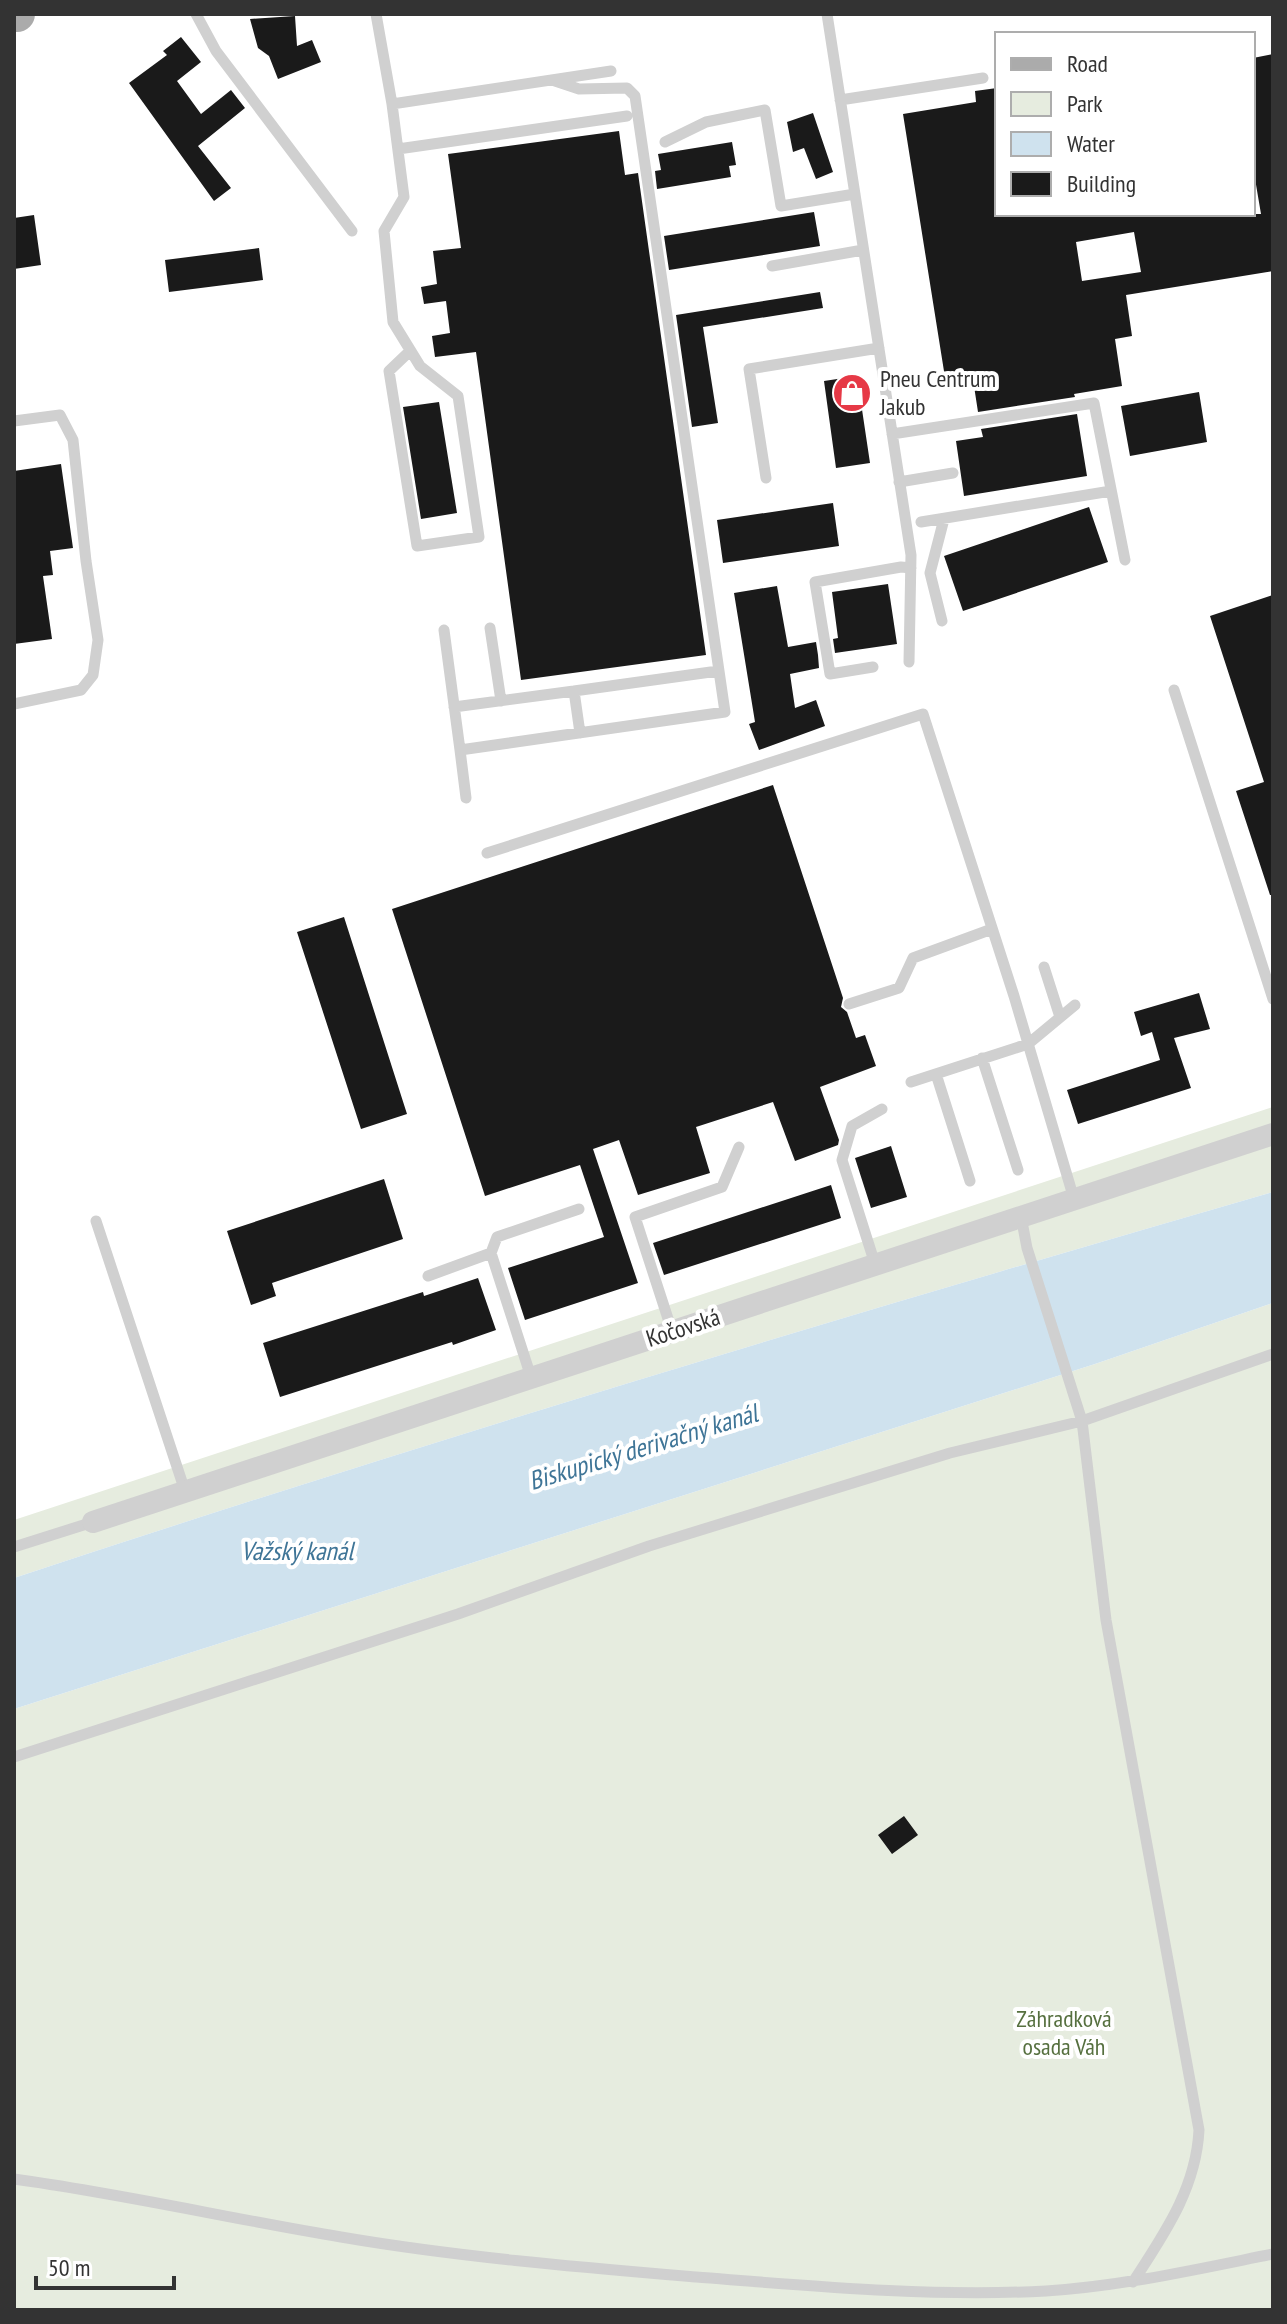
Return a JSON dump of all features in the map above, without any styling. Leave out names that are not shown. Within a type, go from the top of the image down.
[{"type":"street","name":"Kočovská","points":[[93,1522],[1273,1134]]},
{"type":"lane","points":[[196,14],[216,51],[352,231]]},
{"type":"lane","points":[[376,14],[404,197],[384,231],[393,322],[420,366],[458,396],[479,537],[417,546],[389,371],[410,351]]},
{"type":"lane","points":[[827,14],[911,568],[909,662]]},
{"type":"lane","points":[[392,104],[611,71]]},
{"type":"lane","points":[[840,100],[983,78]]},
{"type":"lane","points":[[460,750],[725,712],[635,96],[627,88],[579,89],[558,79]]},
{"type":"lane","points":[[665,142],[706,122],[765,110],[781,206],[855,194]]},
{"type":"lane","points":[[398,149],[627,116]]},
{"type":"lane","points":[[772,266],[863,250]]},
{"type":"lane","points":[[766,478],[749,369],[879,348]]},
{"type":"lane","points":[[892,434],[1094,403],[1125,560]]},
{"type":"lane","points":[[14,421],[60,415],[73,440],[98,640],[93,675],[81,690],[14,704]]},
{"type":"lane","points":[[899,482],[953,473]]},
{"type":"lane","points":[[921,522],[1111,491]]},
{"type":"lane","points":[[942,621],[930,573],[944,519]]},
{"type":"lane","points":[[873,667],[830,674],[815,582],[901,567],[911,568]]},
{"type":"lane","points":[[490,628],[501,701]]},
{"type":"lane","points":[[444,630],[466,798]]},
{"type":"lane","points":[[454,707],[718,671]]},
{"type":"lane","points":[[1174,690],[1273,999]]},
{"type":"lane","points":[[574,691],[580,733]]},
{"type":"lane","points":[[487,853],[923,714],[1074,1199]]},
{"type":"lane","points":[[849,1004],[899,988],[913,958],[992,929]]},
{"type":"lane","points":[[1044,967],[1060,1017]]},
{"type":"lane","points":[[911,1082],[1028,1044],[1075,1005]]},
{"type":"lane","points":[[982,1058],[1018,1170]]},
{"type":"lane","points":[[936,1074],[970,1181]]},
{"type":"lane","points":[[875,1264],[842,1160],[852,1126],[882,1109]]},
{"type":"lane","points":[[672,1331],[635,1217],[722,1187],[739,1147]]},
{"type":"lane","points":[[531,1377],[491,1253],[497,1237],[579,1209]]},
{"type":"lane","points":[[1021,1215],[1027,1248],[1082,1421],[1106,1620],[1199,2130],[1198,2153],[1175,2218],[1133,2282]]},
{"type":"lane","points":[[96,1221],[185,1491]]},
{"type":"lane","points":[[428,1276],[491,1253]]},
{"type":"lane","points":[[14,1757],[458,1614],[649,1546],[950,1453],[1082,1421],[1273,1354]]},
{"type":"lane","points":[[14,1547],[93,1522]]},
{"type":"lane","points":[[14,2179],[73,2187],[343,2238],[560,2265],[806,2286],[994,2293],[1133,2282],[1273,2254]]},
{"type":"green space","points":[[1273,1107],[1273,1192],[642,1379],[14,1578],[14,1520]]},
{"type":"green space","name":"Záhradková osada Váh","points":[[1273,1303],[1273,2310],[14,2310],[14,1709],[1095,1364]]},
{"type":"water","name":"Važský kanál","points":[[1273,1192],[1273,1303],[1095,1364],[14,1709],[14,1578],[642,1379]]},
{"type":"building","points":[[295,16],[297,46],[312,40],[321,62],[278,79],[269,56],[258,48],[250,19]]},
{"type":"building","points":[[181,37],[201,62],[177,81],[201,114],[231,90],[245,108],[198,146],[231,188],[214,201],[129,83],[167,55],[163,51]]},
{"type":"building","points":[[1273,54],[1273,271],[1126,295],[1132,336],[1115,339],[1122,386],[1074,394],[1075,397],[978,412],[974,386],[947,390],[903,114],[976,102],[975,91],[995,88],[995,216],[1261,214],[1255,179],[1255,58]],"holes":[[[1134,232],[1141,272],[1082,281],[1076,242]]]},
{"type":"building","points":[[813,113],[833,172],[816,179],[804,148],[793,152],[787,122]]},
{"type":"building","points":[[619,131],[625,175],[638,173],[706,655],[521,680],[476,352],[435,357],[432,336],[450,333],[446,301],[424,304],[421,287],[437,284],[433,251],[461,248],[448,154]]},
{"type":"building","points":[[732,142],[736,165],[729,166],[731,177],[657,189],[655,171],[661,170],[658,154]]},
{"type":"building","points":[[814,212],[820,246],[669,270],[664,236]]},
{"type":"building","points":[[34,215],[41,265],[14,269],[14,218]]},
{"type":"building","points":[[259,248],[263,280],[169,292],[165,260]]},
{"type":"building","points":[[820,292],[823,308],[703,327],[718,423],[692,427],[676,315]]},
{"type":"building","points":[[857,376],[870,463],[836,468],[824,381]]},
{"type":"building","points":[[1199,392],[1207,442],[1130,456],[1121,406]]},
{"type":"building","points":[[439,402],[457,513],[421,519],[403,407]]},
{"type":"building","points":[[1077,414],[1087,476],[964,496],[956,441],[983,437],[981,429]]},
{"type":"building","points":[[61,464],[73,548],[50,551],[53,575],[43,576],[52,639],[14,644],[14,471]]},
{"type":"building","points":[[833,503],[839,546],[723,563],[717,520]]},
{"type":"building","points":[[1089,507],[1108,562],[963,611],[944,556]]},
{"type":"building","points":[[888,584],[897,644],[835,653],[833,639],[838,638],[832,592]]},
{"type":"building","points":[[777,586],[788,647],[816,642],[818,655],[819,668],[790,674],[795,708],[816,700],[825,726],[759,750],[749,724],[755,722],[734,593]]},
{"type":"building","points":[[1273,595],[1273,895],[1270,895],[1236,791],[1264,782],[1210,616]]},
{"type":"building","points":[[773,785],[843,998],[841,1007],[847,1012],[856,1038],[865,1035],[876,1066],[820,1087],[839,1140],[838,1145],[795,1161],[773,1102],[696,1127],[710,1173],[638,1195],[619,1140],[593,1149],[638,1283],[525,1320],[508,1268],[604,1237],[580,1165],[485,1196],[392,909]]},
{"type":"building","points":[[344,917],[407,1114],[361,1129],[297,932]]},
{"type":"building","points":[[1199,993],[1210,1029],[1174,1038],[1191,1088],[1078,1124],[1067,1090],[1160,1060],[1152,1032],[1141,1036],[1134,1012]]},
{"type":"building","points":[[891,1146],[907,1197],[871,1208],[855,1158]]},
{"type":"building","points":[[384,1179],[403,1239],[272,1283],[276,1296],[251,1305],[227,1231]]},
{"type":"building","points":[[831,1185],[841,1218],[664,1275],[653,1243]]},
{"type":"building","points":[[478,1278],[496,1330],[280,1397],[263,1343],[423,1292],[424,1296]]},
{"type":"building","points":[[904,1816],[918,1835],[892,1854],[878,1835]]},
{"type":"place","name":"Pneu Centrum Jakub","points":[[852,393]]},
{"type":"water label","name":"Biskupický derivačný kanál","points":[[643,1447]]}]
